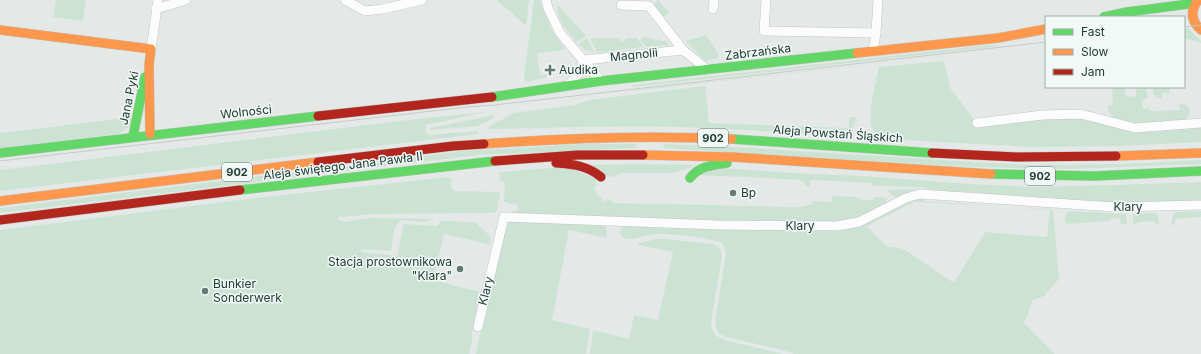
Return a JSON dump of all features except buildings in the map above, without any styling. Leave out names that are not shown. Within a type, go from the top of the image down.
[{"type":"main road","points":[[1108,16],[1120,13],[1175,7],[1197,1]]},
{"type":"main road","points":[[1197,1],[1188,19],[1201,30]]},
{"type":"main road","points":[[0,30],[151,49]]},
{"type":"main road","name":"Zabrzańska","points":[[494,96],[601,81],[998,38],[1045,30]]},
{"type":"main road","name":"Jana Pyki","points":[[133,136],[151,49]]},
{"type":"main road","name":"Jana Pyki","points":[[149,64],[150,134]]},
{"type":"main road","name":"Wolności","points":[[0,153],[150,134],[494,96]]},
{"type":"main road","name":"Aleja Powstań Śląskich","points":[[473,144],[595,136],[698,137],[988,156],[1055,158],[1201,153]]},
{"type":"main road","name":"Aleja świętego Jana Pawła II","points":[[0,201],[473,144]]},
{"type":"main road","points":[[1159,155],[1201,148]]},
{"type":"main road","name":"902","points":[[505,160],[575,155],[641,154],[708,156],[991,174],[1052,176],[1201,171]]},
{"type":"main road","points":[[690,178],[695,171],[703,167],[759,159]]},
{"type":"main road","points":[[505,160],[568,164],[589,168],[600,177]]},
{"type":"main road","name":"Aleja świętego Jana Pawła II","points":[[0,220],[396,171],[505,160]]},
{"type":"main road","points":[[1142,174],[1201,177]]},
{"type":"street","points":[[157,4],[186,0]]},
{"type":"street","points":[[345,0],[365,10],[382,5],[422,0]]},
{"type":"street","points":[[546,0],[553,21],[560,32],[601,81]]},
{"type":"street","points":[[766,0],[764,30],[876,33]]},
{"type":"street","points":[[873,52],[878,0]]},
{"type":"street","name":"Jana Pyki","points":[[151,49],[157,4]]},
{"type":"street","points":[[621,5],[649,6],[683,50],[708,70]]},
{"type":"street","name":"Magnolii","points":[[584,60],[683,50]]},
{"type":"street","points":[[568,86],[578,74],[584,60]]},
{"type":"street","points":[[977,123],[1043,115],[1081,114],[1136,128],[1201,123]]},
{"type":"street","name":"Klary","points":[[478,327],[504,217],[732,225],[837,226],[859,222],[906,198],[920,194],[1114,208],[1201,205]]},
{"type":"green space","points":[[56,0],[86,0],[83,21],[53,17]]},
{"type":"green space","points":[[497,0],[529,0],[526,26]]},
{"type":"green space","points":[[534,0],[540,0],[551,29],[565,49],[537,53],[540,75],[547,74],[547,77],[526,82],[524,77]]},
{"type":"green space","points":[[658,0],[669,12],[664,17],[653,5]]},
{"type":"green space","points":[[557,4],[586,36],[576,42],[560,19]]},
{"type":"green space","points":[[1185,28],[1188,28],[1201,41],[1201,43],[1185,38]]},
{"type":"green space","points":[[706,35],[719,54],[716,59],[705,61],[686,41]]},
{"type":"green space","points":[[643,37],[647,37],[648,39],[650,37],[656,41],[659,39],[661,41],[666,41],[669,45],[647,47],[640,40]]},
{"type":"green space","points":[[587,38],[594,52],[585,50],[578,44]]},
{"type":"green space","points":[[590,38],[618,38],[622,42],[627,38],[637,38],[644,47],[597,52]]},
{"type":"green space","points":[[989,45],[1001,46],[633,87],[633,85]]},
{"type":"green space","points":[[1000,50],[633,91],[633,90]]},
{"type":"green space","points":[[944,61],[950,88],[975,121],[1023,121],[1075,117],[1125,129],[1201,127],[1201,142],[1122,146],[1032,147],[902,140],[876,133],[871,125],[871,109],[879,67]]},
{"type":"green space","points":[[705,86],[709,123],[849,128],[849,118],[856,117],[857,119],[850,130],[843,133],[830,134],[717,128],[654,127],[486,129],[513,113],[575,105],[589,100]]},
{"type":"green space","points":[[1112,88],[1125,88],[1126,96],[1135,97],[1137,88],[1146,88],[1148,97],[1142,101],[1142,106],[1144,109],[1149,107],[1149,111],[1180,110],[1179,104],[1183,104],[1188,107],[1190,111],[1184,121],[1140,124],[1122,121],[1112,116],[1107,106],[1113,105]]},
{"type":"green space","points":[[1153,88],[1169,88],[1170,93],[1162,93],[1162,99],[1153,94]]},
{"type":"green space","points":[[486,112],[426,125],[425,128],[428,135],[478,131],[479,134],[0,191],[0,170],[408,120]]},
{"type":"green space","points":[[494,115],[495,117],[477,126],[431,130],[430,128]]},
{"type":"green space","points":[[134,117],[127,128],[117,134],[0,148],[0,133]]},
{"type":"green space","points":[[583,144],[636,144],[637,146],[636,148],[478,155],[0,213],[0,208],[464,151]]},
{"type":"green space","points":[[663,145],[1030,165],[1120,164],[1201,160],[1201,164],[1070,169],[972,167],[664,148]]},
{"type":"green space","points":[[585,165],[698,165],[674,173],[622,173],[612,177],[606,176]]},
{"type":"green space","points":[[566,167],[596,179],[596,186],[593,189],[605,202],[608,199],[614,203],[799,207],[812,204],[812,201],[832,202],[832,196],[857,197],[863,200],[873,200],[874,197],[883,197],[887,202],[886,204],[860,217],[843,222],[743,222],[513,214],[512,211],[518,210],[516,203],[512,204],[504,202],[505,183],[500,180],[499,172]]},
{"type":"green space","points":[[721,168],[1031,187],[1201,182],[1201,201],[1122,204],[928,191],[927,188],[924,187],[872,186],[872,183],[810,180],[810,186],[807,186],[803,182],[797,180],[809,180],[698,175]]},
{"type":"green space","points":[[448,177],[452,180],[451,187],[454,191],[500,192],[497,210],[494,213],[376,214],[343,217],[339,216],[338,219],[345,222],[370,218],[434,219],[425,222],[401,220],[394,230],[391,251],[361,249],[361,252],[397,256],[404,224],[438,226],[440,221],[475,222],[490,236],[491,245],[444,234],[433,280],[480,292],[469,354],[0,354],[0,230],[255,198]]},
{"type":"green space","points":[[886,190],[923,190],[895,197]]},
{"type":"green space","points":[[923,198],[923,201],[1004,206],[914,202],[867,226],[886,246],[905,250],[954,283],[985,232],[1047,237],[1050,210],[1014,208],[1053,210],[1059,279],[1044,296],[1032,301],[1027,317],[1023,322],[1055,354],[794,354],[726,337],[718,333],[715,323],[726,252],[723,244],[701,238],[670,234],[651,234],[638,238],[626,239],[621,236],[620,233],[624,226],[843,229],[864,222],[902,204]]},
{"type":"green space","points":[[1069,211],[1126,214],[1127,224],[1121,224],[1120,218],[1110,219],[1109,221],[1068,224],[1065,222],[1065,216]]},
{"type":"green space","points":[[1201,211],[1201,217],[1175,219],[1175,225],[1172,225],[1172,216],[1176,212]]},
{"type":"green space","points":[[1155,213],[1158,215],[1159,224],[1156,224],[1155,221],[1139,222],[1134,224],[1133,222],[1133,214]]},
{"type":"green space","points":[[511,221],[606,227],[607,238],[569,230],[552,320],[590,329],[586,354],[476,354],[503,231]]},
{"type":"green space","points":[[655,239],[714,244],[718,246],[722,257],[711,321],[713,332],[718,337],[728,341],[784,354],[590,354],[593,330],[629,339],[634,315],[658,320],[673,252],[638,245],[639,243]]},
{"type":"tram line","points":[[1185,27],[1201,25]]},
{"type":"tram line","points":[[0,161],[1045,42]]},
{"type":"traffic: fast","points":[[1109,16],[1127,12],[1196,3]]},
{"type":"traffic: fast","points":[[492,97],[601,81],[857,53]]},
{"type":"traffic: fast","points":[[133,136],[145,77]]},
{"type":"traffic: fast","points":[[0,153],[318,116]]},
{"type":"traffic: fast","points":[[732,139],[932,153]]},
{"type":"traffic: fast","points":[[240,190],[495,161]]},
{"type":"traffic: fast","points":[[690,178],[702,169],[712,165],[727,163]]},
{"type":"traffic: fast","points":[[991,174],[1095,176],[1201,171]]},
{"type":"traffic: slow","points":[[1198,0],[1195,4],[1193,16],[1195,23],[1201,30]]},
{"type":"traffic: slow","points":[[857,53],[998,38],[1045,29]]},
{"type":"traffic: slow","points":[[0,30],[151,49],[149,65],[150,134]]},
{"type":"traffic: slow","points":[[484,144],[608,138],[670,137],[732,139]]},
{"type":"traffic: slow","points":[[1116,156],[1201,153]]},
{"type":"traffic: slow","points":[[643,155],[732,157],[991,174]]},
{"type":"traffic: slow","points":[[0,201],[318,162]]},
{"type":"traffic: jam","points":[[318,116],[492,97]]},
{"type":"traffic: jam","points":[[318,162],[453,146],[484,144]]},
{"type":"traffic: jam","points":[[932,153],[1017,157],[1116,156]]},
{"type":"traffic: jam","points":[[495,161],[578,155],[643,155]]},
{"type":"traffic: jam","points":[[556,163],[580,166],[591,170],[601,177]]},
{"type":"traffic: jam","points":[[0,220],[240,190]]},
{"type":"place","name":"Audika","points":[[550,70]]},
{"type":"place","name":"Bp","points":[[733,193]]},
{"type":"place","name":"Stacja prostownikowa \"Klara\"","points":[[460,269]]},
{"type":"place","name":"Bunkier Sonderwerk","points":[[205,291]]}]
